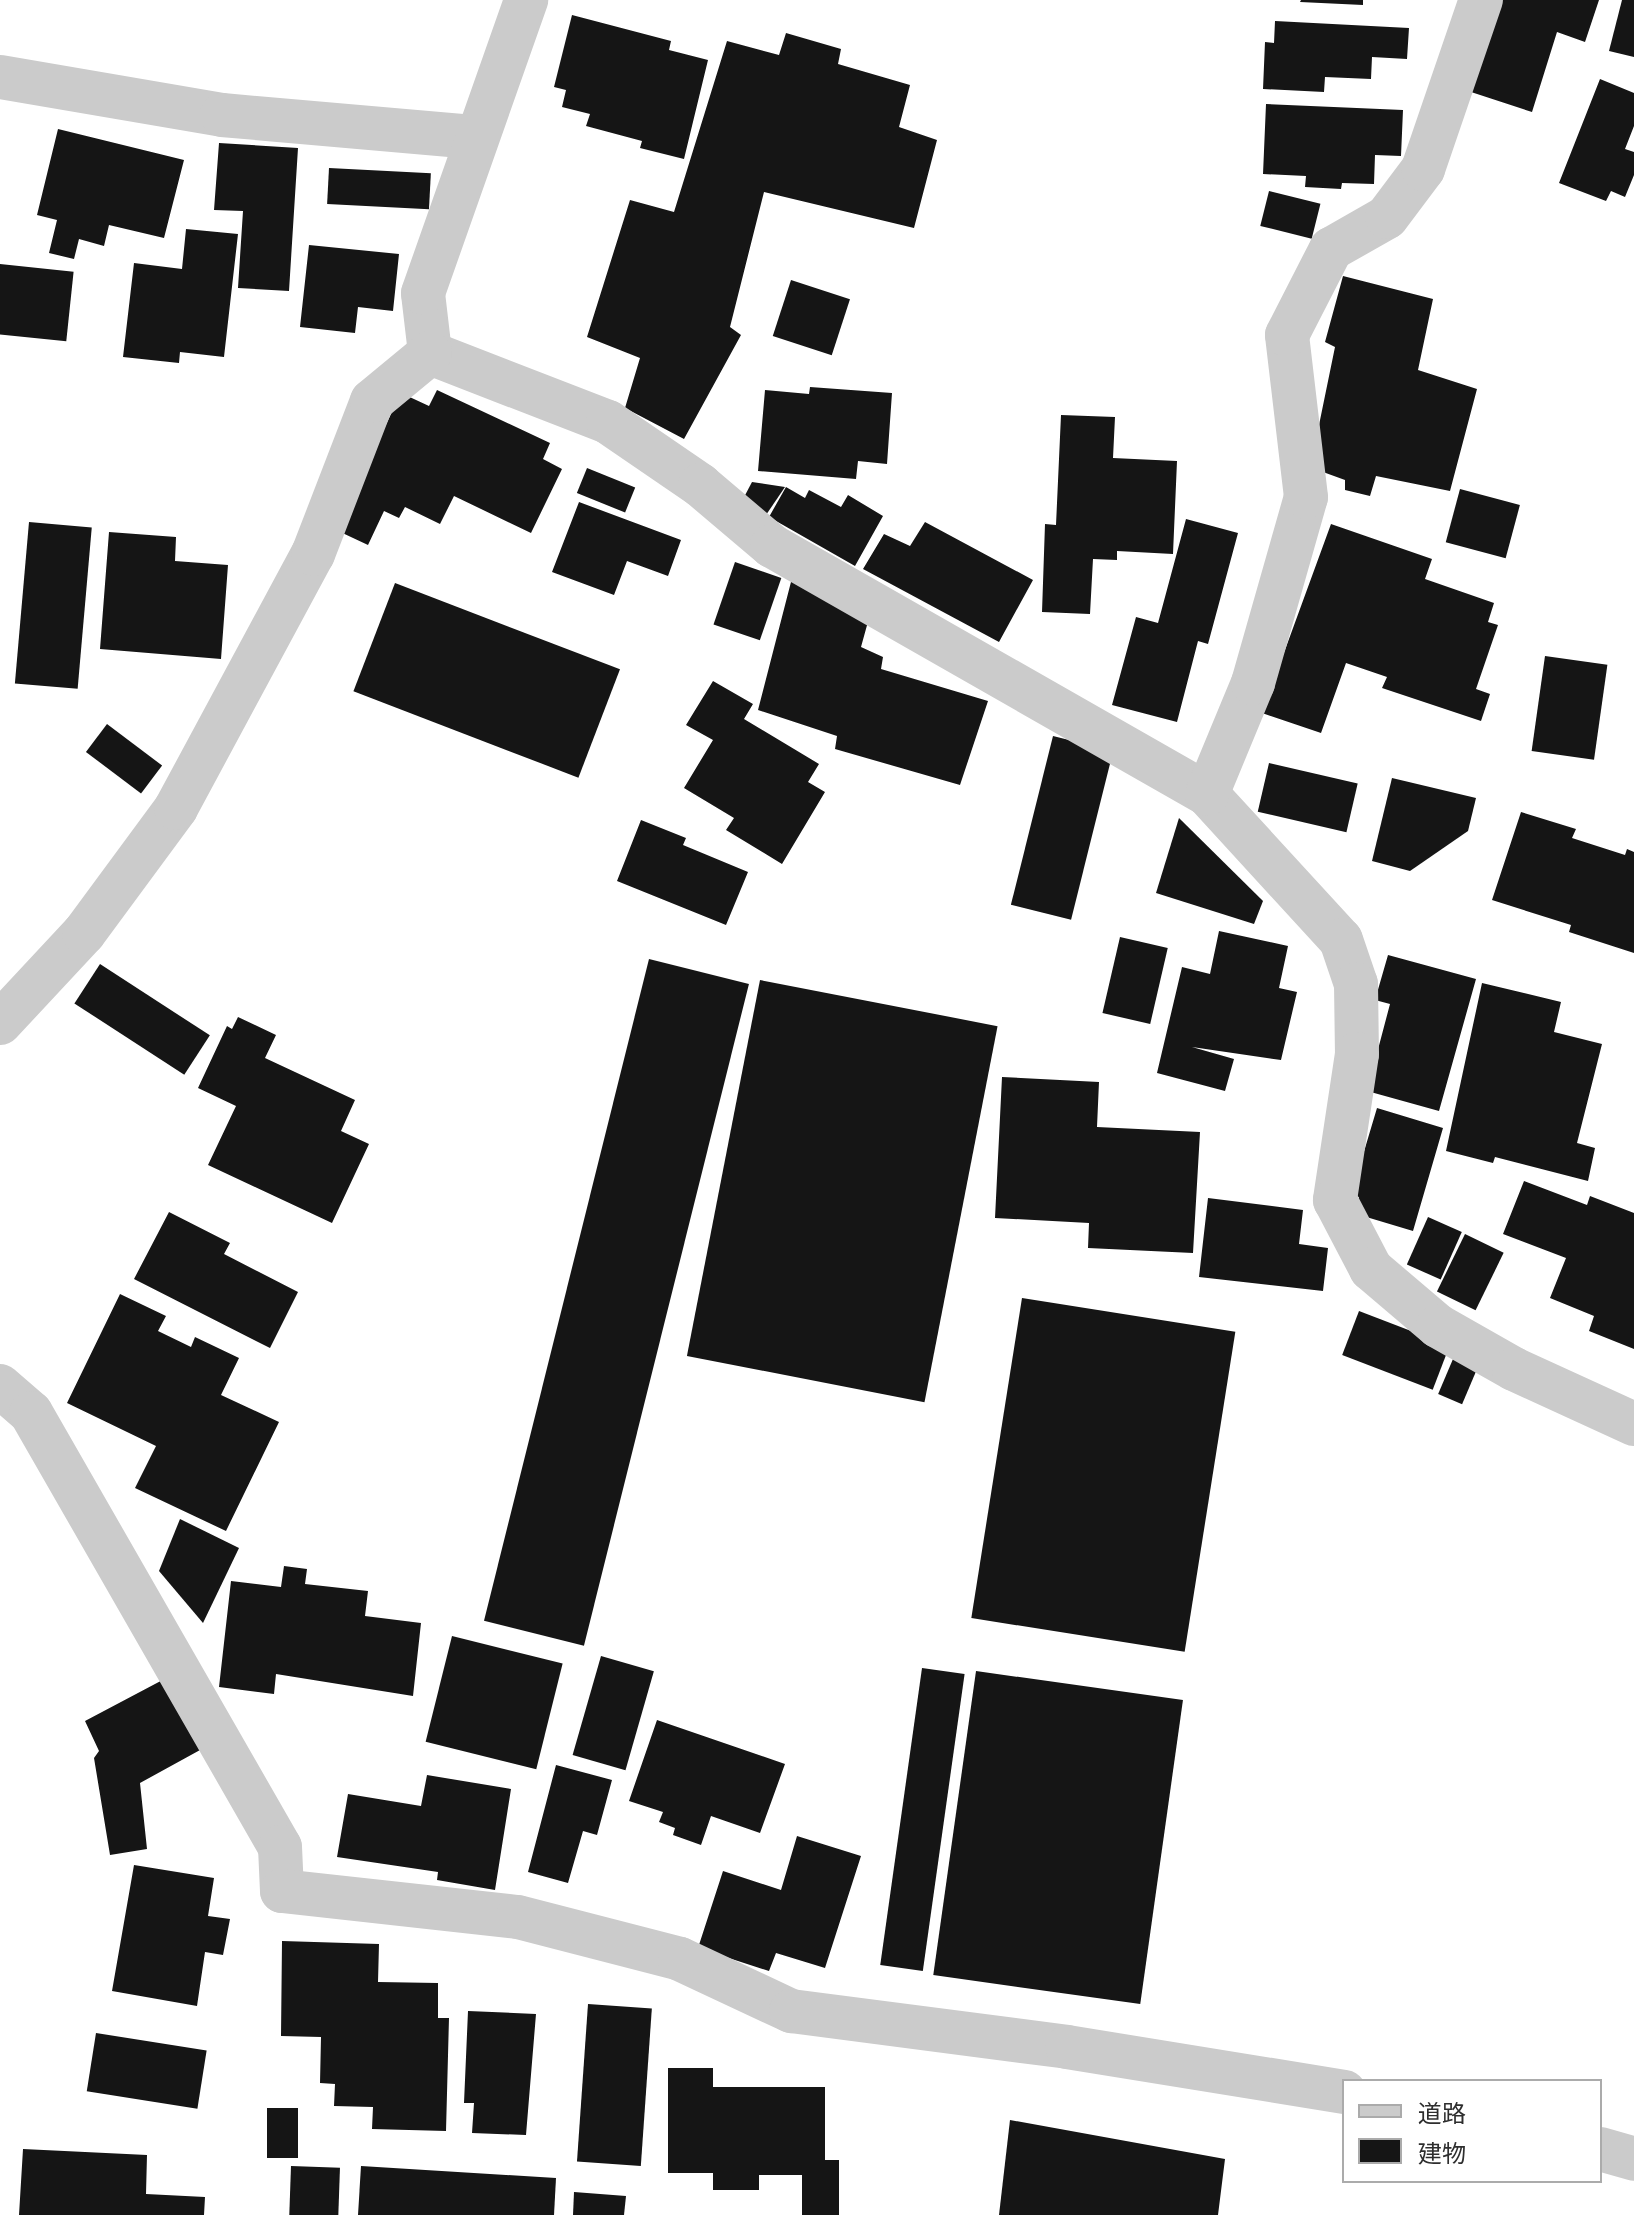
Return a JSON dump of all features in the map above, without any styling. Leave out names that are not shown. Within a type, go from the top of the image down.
[{"type":"street","points":[[430,353],[423,293],[526,0]]},
{"type":"street","points":[[1207,794],[1253,683],[1306,497],[1287,335],[1331,249],[1387,217],[1423,169],[1481,0]]},
{"type":"street","points":[[0,77],[222,115],[476,137]]},
{"type":"street","points":[[430,353],[608,422],[700,485],[772,546],[1207,794],[1341,940],[1356,984],[1357,1054],[1335,1200],[1371,1269],[1438,1326],[1514,1369],[1634,1424]]},
{"type":"street","points":[[0,1023],[84,933],[176,808],[313,554],[372,401],[430,353]]},
{"type":"street","points":[[0,1386],[31,1413],[280,1847],[282,1891],[518,1917],[680,1959],[791,2011],[1067,2047],[1342,2092]]},
{"type":"street","points":[[1602,2150],[1634,2159]]},
{"type":"building","points":[[1363,0],[1363,5],[1300,2]]},
{"type":"building","points":[[1502,0],[1599,0],[1585,42],[1557,32],[1532,112],[1471,92]]},
{"type":"building","points":[[1622,0],[1634,0],[1634,57],[1609,51]]},
{"type":"building","points":[[572,15],[671,41],[669,50],[708,60],[684,159],[640,148],[642,141],[586,126],[590,114],[562,107],[566,90],[554,87]]},
{"type":"building","points":[[1275,21],[1409,28],[1407,59],[1372,57],[1371,79],[1325,77],[1324,92],[1263,89],[1265,42],[1274,43]]},
{"type":"building","points":[[786,33],[841,49],[838,64],[910,85],[899,127],[937,140],[914,228],[764,192],[730,327],[741,335],[684,439],[625,408],[640,358],[587,337],[630,200],[674,212],[727,41],[779,55]]},
{"type":"building","points":[[1600,79],[1634,93],[1634,126],[1625,149],[1634,152],[1634,175],[1625,197],[1611,191],[1606,201],[1559,183]]},
{"type":"building","points":[[1266,104],[1403,110],[1401,156],[1375,155],[1374,184],[1342,183],[1341,189],[1305,187],[1306,176],[1263,174]]},
{"type":"building","points":[[58,129],[184,160],[164,238],[109,225],[104,246],[79,239],[74,259],[49,253],[57,220],[37,215]]},
{"type":"building","points":[[219,143],[298,148],[289,291],[238,288],[243,211],[214,210]]},
{"type":"building","points":[[329,168],[431,173],[429,209],[327,204]]},
{"type":"building","points":[[1269,191],[1320,204],[1312,239],[1260,226]]},
{"type":"building","points":[[186,229],[238,234],[224,357],[180,352],[179,363],[123,357],[134,263],[182,269]]},
{"type":"building","points":[[309,245],[399,254],[393,311],[358,307],[355,333],[300,327]]},
{"type":"building","points":[[0,264],[74,272],[66,341],[0,334]]},
{"type":"building","points":[[1343,276],[1433,299],[1418,370],[1477,389],[1450,491],[1376,476],[1370,496],[1345,490],[1345,480],[1323,472],[1319,425],[1335,347],[1325,342]]},
{"type":"building","points":[[791,280],[850,299],[832,355],[773,336]]},
{"type":"building","points":[[810,387],[892,393],[887,464],[858,461],[856,479],[758,471],[765,390],[809,394]]},
{"type":"building","points":[[437,390],[550,443],[543,459],[562,469],[531,533],[454,496],[440,524],[405,507],[399,518],[384,511],[368,545],[336,530],[401,393],[429,406]]},
{"type":"building","points":[[1061,415],[1115,417],[1113,458],[1177,461],[1173,554],[1117,551],[1117,560],[1093,559],[1090,614],[1042,612],[1045,524],[1056,525]]},
{"type":"building","points":[[587,468],[635,487],[625,513],[577,493]]},
{"type":"building","points":[[752,482],[785,487],[766,515],[742,501]]},
{"type":"building","points":[[786,487],[805,498],[809,490],[841,507],[848,495],[883,516],[855,566],[769,517]]},
{"type":"building","points":[[1460,489],[1520,505],[1506,558],[1446,542]]},
{"type":"building","points":[[579,502],[681,540],[668,576],[627,561],[614,595],[552,572]]},
{"type":"building","points":[[1186,519],[1238,533],[1208,644],[1198,641],[1177,722],[1112,705],[1136,617],[1158,623]]},
{"type":"building","points":[[29,522],[92,527],[78,689],[15,683]]},
{"type":"building","points":[[925,522],[1033,580],[999,642],[863,569],[884,534],[910,546]]},
{"type":"building","points":[[1331,524],[1432,559],[1425,579],[1494,603],[1488,622],[1498,625],[1476,689],[1490,694],[1481,721],[1382,688],[1387,677],[1346,663],[1321,733],[1262,713]]},
{"type":"building","points":[[109,532],[176,537],[175,561],[228,565],[221,659],[100,649]]},
{"type":"building","points":[[735,562],[781,578],[760,640],[714,624]]},
{"type":"building","points":[[792,578],[869,618],[861,647],[883,657],[881,669],[988,701],[960,785],[835,749],[837,736],[758,710]]},
{"type":"building","points":[[395,583],[620,669],[578,778],[353,691]]},
{"type":"building","points":[[1545,656],[1607,665],[1594,760],[1532,751]]},
{"type":"building","points":[[713,681],[753,704],[744,719],[819,764],[808,782],[825,792],[782,864],[726,830],[734,818],[684,788],[713,740],[686,725]]},
{"type":"building","points":[[107,724],[162,766],[141,793],[86,752]]},
{"type":"building","points":[[1053,736],[1113,751],[1071,920],[1011,905]]},
{"type":"building","points":[[1269,763],[1358,783],[1346,832],[1258,812]]},
{"type":"building","points":[[1392,778],[1476,798],[1468,831],[1410,871],[1372,861]]},
{"type":"building","points":[[1521,812],[1576,829],[1572,838],[1625,855],[1627,849],[1634,852],[1634,953],[1569,932],[1571,925],[1492,900]]},
{"type":"building","points":[[1179,818],[1263,901],[1254,924],[1156,893]]},
{"type":"building","points":[[641,820],[686,838],[683,845],[748,872],[726,925],[617,881]]},
{"type":"building","points":[[1219,931],[1288,946],[1279,988],[1297,992],[1281,1060],[1192,1047],[1234,1059],[1225,1091],[1157,1073],[1182,967],[1210,974]]},
{"type":"building","points":[[1120,937],[1168,948],[1150,1024],[1102,1013]]},
{"type":"building","points":[[1388,955],[1476,979],[1439,1111],[1367,1091],[1390,1004],[1375,1000]]},
{"type":"building","points":[[649,959],[749,984],[584,1646],[484,1621]]},
{"type":"building","points":[[100,964],[210,1035],[184,1075],[74,1003]]},
{"type":"building","points":[[760,980],[998,1026],[924,1402],[687,1356]]},
{"type":"building","points":[[1482,983],[1561,1002],[1554,1032],[1602,1044],[1577,1143],[1595,1148],[1588,1181],[1495,1157],[1493,1163],[1446,1151]]},
{"type":"building","points":[[238,1017],[276,1035],[265,1058],[355,1100],[341,1131],[369,1144],[332,1223],[208,1165],[236,1106],[198,1088],[227,1026],[232,1029]]},
{"type":"building","points":[[1002,1077],[1099,1082],[1097,1127],[1200,1132],[1193,1253],[1088,1248],[1089,1223],[995,1218]]},
{"type":"building","points":[[1377,1108],[1443,1128],[1413,1231],[1353,1213],[1359,1197],[1351,1195]]},
{"type":"building","points":[[1524,1181],[1587,1205],[1590,1196],[1634,1213],[1634,1349],[1589,1331],[1594,1316],[1550,1298],[1566,1258],[1503,1234]]},
{"type":"building","points":[[1208,1198],[1303,1210],[1299,1244],[1328,1248],[1323,1291],[1199,1277]]},
{"type":"building","points":[[169,1212],[230,1243],[224,1254],[298,1292],[270,1348],[134,1279]]},
{"type":"building","points":[[1428,1217],[1462,1232],[1441,1280],[1407,1265]]},
{"type":"building","points":[[1465,1234],[1504,1253],[1476,1310],[1437,1292]]},
{"type":"building","points":[[120,1294],[166,1316],[158,1331],[191,1347],[195,1337],[239,1358],[221,1395],[279,1422],[226,1531],[135,1488],[156,1446],[67,1403]]},
{"type":"building","points":[[1022,1298],[1235,1332],[1185,1652],[971,1618]]},
{"type":"building","points":[[1359,1311],[1450,1346],[1433,1390],[1342,1355]]},
{"type":"building","points":[[1453,1359],[1477,1369],[1462,1404],[1438,1394]]},
{"type":"building","points":[[180,1519],[239,1548],[203,1623],[159,1571]]},
{"type":"building","points":[[284,1566],[307,1569],[305,1584],[368,1591],[365,1616],[421,1623],[413,1696],[276,1674],[274,1694],[219,1687],[231,1581],[281,1587]]},
{"type":"building","points":[[452,1636],[563,1664],[536,1769],[426,1742]]},
{"type":"building","points":[[601,1656],[654,1671],[625,1770],[573,1755]]},
{"type":"building","points":[[922,1668],[965,1674],[923,1971],[880,1965]]},
{"type":"building","points":[[976,1671],[1183,1700],[1140,2004],[933,1975]]},
{"type":"building","points":[[172,1675],[211,1744],[140,1783],[147,1849],[110,1855],[94,1758],[99,1751],[85,1721]]},
{"type":"building","points":[[657,1720],[785,1764],[760,1833],[711,1816],[701,1845],[673,1835],[675,1828],[659,1822],[663,1812],[629,1801]]},
{"type":"building","points":[[556,1765],[612,1780],[597,1835],[583,1831],[568,1883],[528,1872]]},
{"type":"building","points":[[427,1775],[511,1789],[495,1890],[437,1880],[438,1872],[337,1857],[348,1794],[421,1806]]},
{"type":"building","points":[[797,1836],[861,1856],[825,1968],[776,1953],[769,1971],[698,1948],[723,1871],[781,1890]]},
{"type":"building","points":[[134,1865],[214,1878],[208,1916],[230,1919],[223,1955],[205,1952],[197,2006],[112,1991]]},
{"type":"building","points":[[282,1941],[379,1944],[378,1982],[438,1983],[438,2018],[449,2018],[446,2131],[372,2129],[373,2107],[334,2106],[335,2084],[320,2083],[321,2037],[281,2036]]},
{"type":"building","points":[[588,2004],[652,2008],[641,2166],[577,2162]]},
{"type":"building","points":[[468,2011],[536,2014],[526,2135],[472,2133],[474,2103],[464,2103]]},
{"type":"building","points":[[96,2033],[207,2051],[197,2109],[87,2091]]},
{"type":"building","points":[[668,2068],[713,2068],[713,2087],[825,2087],[825,2160],[839,2160],[839,2215],[802,2215],[802,2175],[759,2175],[759,2190],[713,2190],[713,2173],[668,2173]]},
{"type":"building","points":[[267,2108],[298,2108],[298,2158],[267,2158]]},
{"type":"building","points":[[1010,2120],[1225,2159],[1218,2215],[999,2215]]},
{"type":"building","points":[[23,2149],[147,2155],[146,2194],[205,2197],[204,2215],[19,2215]]},
{"type":"building","points":[[291,2166],[340,2168],[338,2215],[289,2215]]},
{"type":"building","points":[[361,2166],[556,2178],[554,2215],[358,2215]]},
{"type":"building","points":[[574,2192],[626,2196],[624,2215],[573,2215]]}]
